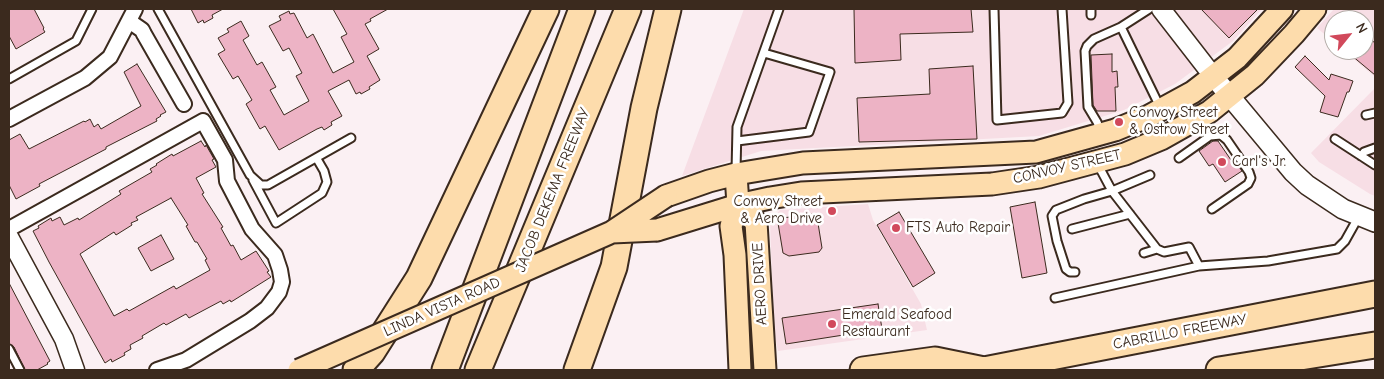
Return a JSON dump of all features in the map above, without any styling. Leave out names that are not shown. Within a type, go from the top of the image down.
[{"type":"highway","points":[[356,370],[372,352],[419,278],[546,9]]},
{"type":"highway","points":[[445,370],[582,9]]},
{"type":"highway","name":"JACOB DEKEMA FREEWAY","points":[[478,370],[628,9]]},
{"type":"highway","points":[[579,368],[614,267],[644,108],[668,9]]},
{"type":"highway","name":"CABRILLO FREEWAY","points":[[984,370],[1375,294]]},
{"type":"highway","points":[[1219,370],[1375,345]]},
{"type":"highway","points":[[863,370],[935,360],[984,370]]},
{"type":"main road","name":"CONVOY STREET","points":[[736,174],[803,163],[1036,152],[1102,134],[1132,123],[1193,92],[1237,58],[1282,9]]},
{"type":"main road","name":"CONVOY STREET","points":[[738,205],[801,193],[986,184],[1039,177],[1125,154],[1161,139],[1209,112],[1230,96],[1255,75],[1315,9]]},
{"type":"main road","points":[[1213,76],[1298,177],[1343,209],[1367,218]]},
{"type":"main road","name":"LINDA VISTA ROAD","points":[[299,370],[612,232],[666,196],[736,174]]},
{"type":"main road","name":"AERO DRIVE","points":[[736,174],[738,205],[731,226],[735,255],[740,365]]},
{"type":"main road","name":"LINDA VISTA ROAD","points":[[612,232],[657,230],[738,205]]},
{"type":"main road","name":"AERO DRIVE","points":[[738,205],[756,222],[765,365]]},
{"type":"street","points":[[1161,9],[1213,76]]},
{"type":"street","points":[[10,115],[85,78],[110,57],[132,15],[184,104]]},
{"type":"street","points":[[9,229],[203,121],[225,160],[227,180],[252,230],[275,254],[282,282],[279,292],[267,308],[250,321],[186,360],[157,370]]},
{"type":"street","points":[[9,237],[64,339],[75,370]]},
{"type":"lane","points":[[9,79],[76,41],[92,9]]},
{"type":"lane","points":[[158,9],[276,223],[322,193],[327,182],[317,158]]},
{"type":"lane","points":[[736,174],[737,127],[779,9]]},
{"type":"lane","points":[[994,9],[997,120],[1062,113],[1068,103],[1062,9]]},
{"type":"lane","points":[[1102,134],[1088,107],[1085,51],[1090,42],[1149,9]]},
{"type":"lane","points":[[1121,26],[1161,109]]},
{"type":"lane","points":[[737,140],[809,132],[830,72],[764,53]]},
{"type":"lane","points":[[1366,115],[1375,113]]},
{"type":"lane","points":[[1179,158],[1210,136],[1222,135],[1248,172],[1251,178],[1248,184],[1212,209]]},
{"type":"lane","points":[[250,175],[261,184],[268,185],[351,138]]},
{"type":"lane","points":[[1336,140],[1375,165]]},
{"type":"lane","points":[[1361,156],[1364,152],[1375,148]]},
{"type":"lane","points":[[1096,162],[1112,191],[1157,249],[1164,252],[1188,247],[1199,266]]},
{"type":"lane","points":[[1075,272],[1070,272],[1066,268],[1057,241],[1052,216],[1056,210],[1112,191],[1150,174]]},
{"type":"lane","points":[[1072,229],[1130,214]]},
{"type":"lane","points":[[1056,298],[1199,266],[1268,260],[1337,249],[1367,218]]},
{"type":"lane","points":[[1144,253],[1157,249]]},
{"type":"lane","points":[[9,349],[20,370]]},
{"type":"shaded area","points":[[744,9],[1262,9],[1233,41],[1175,84],[1124,110],[1039,136],[761,151],[682,176]]},
{"type":"shaded area","points":[[1375,9],[1375,77],[1355,60],[1374,60],[1374,10],[1333,10]]},
{"type":"shaded area","points":[[1324,20],[1324,34],[1317,28]]},
{"type":"shaded area","points":[[1375,88],[1375,196],[1319,162],[1311,153]]},
{"type":"shaded area","points":[[868,204],[873,220],[921,304],[927,330],[778,351],[774,332],[770,222],[780,210]]},
{"type":"building","points":[[9,9],[34,9],[45,32],[16,49],[9,36]]},
{"type":"building","points":[[191,9],[223,9],[212,15],[213,18],[204,23],[203,20],[198,23]]},
{"type":"building","points":[[333,9],[388,9],[365,24],[379,49],[367,56],[380,80],[361,94],[360,92],[356,94],[349,80],[328,91],[342,116],[331,122],[332,125],[324,130],[322,127],[317,129],[279,150],[265,126],[260,129],[246,104],[252,100],[238,76],[233,79],[218,54],[225,50],[218,38],[229,32],[227,29],[241,21],[249,36],[243,40],[257,65],[262,62],[276,87],[270,90],[284,115],[309,101],[296,76],[302,73],[289,48],[283,51],[269,26],[281,20],[279,16],[289,11],[290,14],[294,13],[307,38],[313,34],[333,73],[354,62],[341,37],[347,34]]},
{"type":"building","points":[[854,9],[971,9],[973,32],[900,34],[901,60],[855,63]]},
{"type":"building","points":[[1201,9],[1258,9],[1229,38]]},
{"type":"building","points":[[1374,42],[1375,43],[1375,75],[1357,60],[1374,60]]},
{"type":"building","points":[[1112,54],[1112,72],[1117,71],[1118,87],[1115,87],[1116,111],[1097,111],[1093,105],[1091,55]]},
{"type":"building","points":[[1305,56],[1329,80],[1331,74],[1353,81],[1338,117],[1320,112],[1325,96],[1295,67]]},
{"type":"building","points":[[137,64],[166,112],[156,119],[157,121],[39,184],[40,186],[16,199],[9,185],[9,140],[20,134],[29,149],[90,119],[94,127],[98,124],[101,129],[141,106],[124,72]]},
{"type":"building","points":[[973,66],[977,139],[859,142],[857,98],[930,94],[929,69]]},
{"type":"building","points":[[201,141],[205,147],[206,145],[216,167],[196,178],[204,193],[202,194],[241,260],[256,251],[271,277],[231,302],[230,300],[223,304],[221,301],[189,318],[186,314],[166,325],[164,323],[130,345],[131,349],[124,353],[125,355],[112,362],[111,359],[105,363],[33,231],[51,218],[52,221],[60,217],[64,225],[78,218],[79,220],[121,194],[119,191],[152,172],[150,169],[156,164],[172,154],[173,156]],"holes":[[[171,198],[188,225],[186,226],[207,259],[205,260],[210,270],[176,289],[174,286],[129,311],[127,309],[114,316],[80,254],[114,232],[116,235],[138,220],[136,217]]]},
{"type":"building","points":[[1213,141],[1218,141],[1231,160],[1233,158],[1242,171],[1225,182],[1213,164],[1209,166],[1199,151]]},
{"type":"building","points":[[1035,202],[1047,273],[1022,278],[1010,207]]},
{"type":"building","points":[[899,212],[935,273],[913,287],[877,225]]},
{"type":"building","points":[[814,214],[817,217],[822,248],[819,252],[789,256],[783,253],[778,223],[782,218]]},
{"type":"building","points":[[161,235],[174,259],[151,271],[138,248]]},
{"type":"building","points":[[9,283],[50,361],[37,370],[25,370],[14,347],[9,344]]},
{"type":"building","name":"Emerald Seafood Restaurant","points":[[878,304],[882,329],[786,344],[782,318]]},
{"type":"place","name":"Convoy Street & Ostrow Street","points":[[1119,122]]},
{"type":"place","name":"Carl's Jr.","points":[[1222,162]]},
{"type":"place","name":"Convoy Street & Aero Drive","points":[[832,211]]},
{"type":"place","name":"FTS Auto Repair","points":[[896,228]]},
{"type":"place","name":"Emerald Seafood Restaurant","points":[[832,324]]}]
